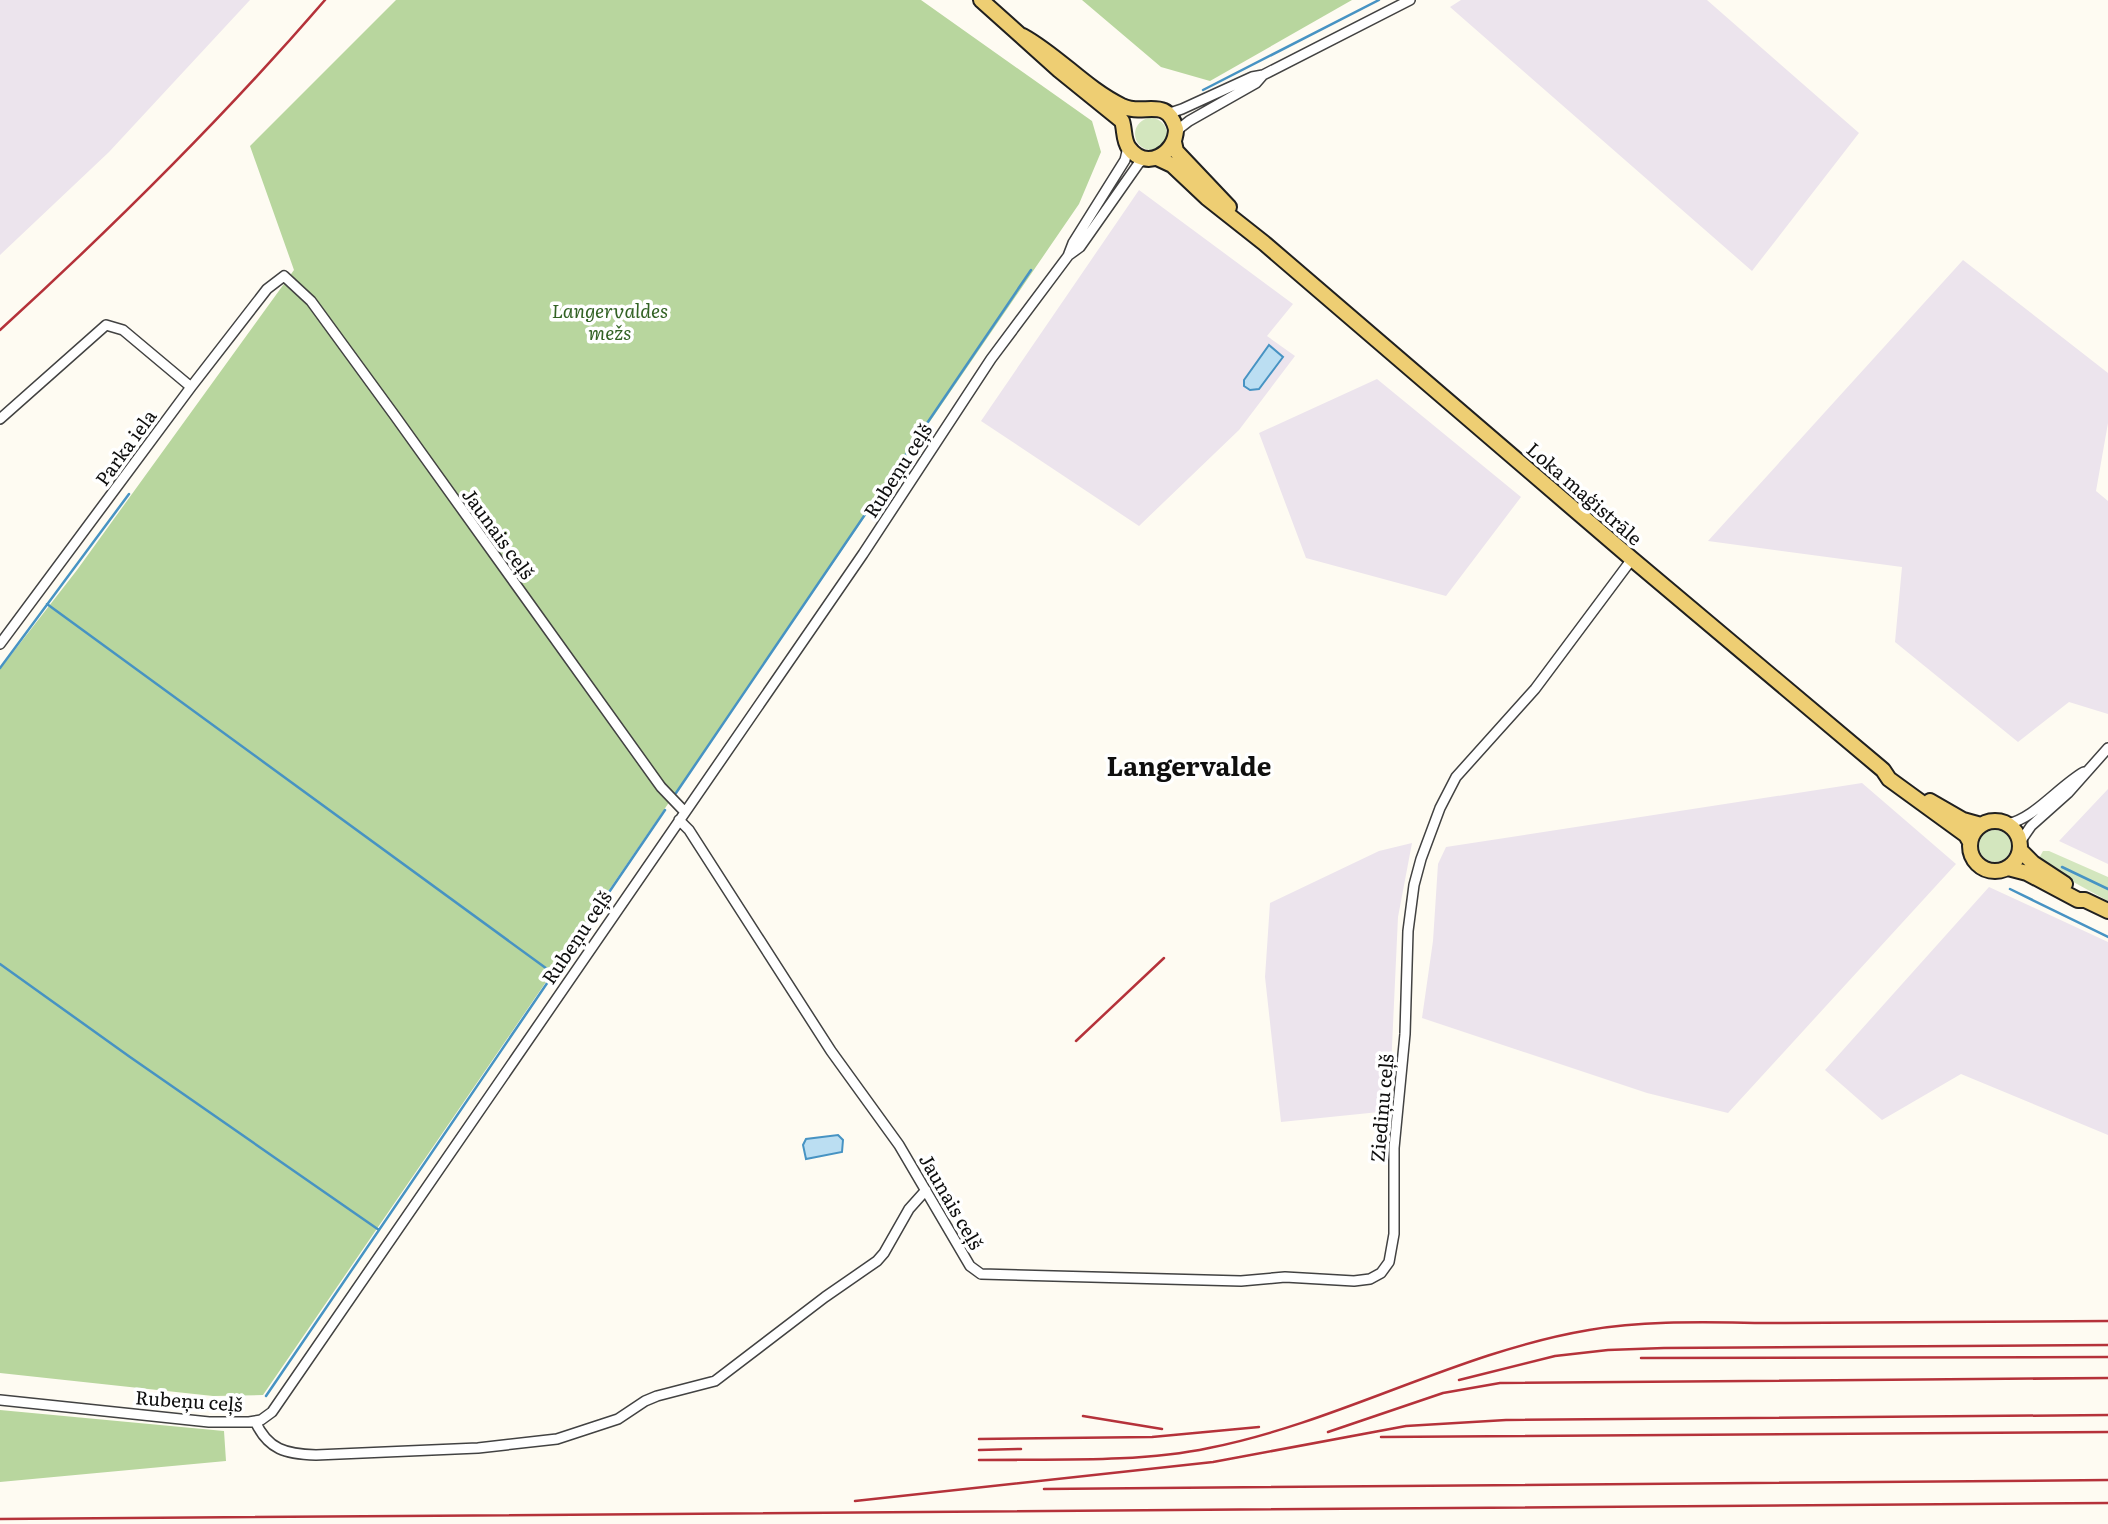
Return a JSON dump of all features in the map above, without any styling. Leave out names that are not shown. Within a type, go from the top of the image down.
[{"type":"main road","points":[[981,0],[1059,70],[1122,121],[1128,147]]},
{"type":"main road","points":[[1023,36],[1038,44],[1078,77],[1120,106],[1138,110],[1156,108],[1167,114]]},
{"type":"main road","points":[[1125,128],[1127,121],[1138,110]]},
{"type":"main road","name":"Loka maģistrāle","points":[[1167,114],[1174,124],[1176,151],[1264,243]]},
{"type":"main road","points":[[1151,158],[1168,152],[1175,139]]},
{"type":"main road","name":"Loka maģistrāle","points":[[1128,147],[1133,152],[1172,165],[1206,198],[1264,243],[1883,770],[1963,820],[1981,825],[1994,821],[2007,824],[2018,835],[2020,846],[2033,863],[2078,892],[2085,900],[2108,911]]},
{"type":"main road","name":"Loka maģistrāle","points":[[1883,770],[1889,779],[1966,835],[1970,842],[1971,855],[1978,865],[1993,871],[2008,868],[2027,873],[2078,900],[2085,900]]},
{"type":"main road","points":[[1970,842],[1981,825]]},
{"type":"main road","points":[[2008,868],[2018,857],[2020,846]]},
{"type":"street","points":[[1167,114],[1252,77],[1263,75],[1410,0]]},
{"type":"street","points":[[1175,139],[1180,128],[1189,121],[1256,83],[1263,75]]},
{"type":"street","name":"Rubeņu ceļš","points":[[0,1401],[209,1422],[255,1421],[272,1412],[863,554],[991,359],[1068,256],[1073,243],[1125,160],[1128,147]]},
{"type":"street","name":"Rubeņu ceļš","points":[[1068,256],[1080,247],[1139,163],[1151,158]]},
{"type":"street","name":"Jaunais ceļš","points":[[284,276],[318,311],[682,816],[689,831],[831,1051],[899,1146],[970,1266],[981,1274],[1241,1281],[1285,1277],[1354,1281],[1370,1279]]},
{"type":"street","name":"Parka iela","points":[[0,644],[191,387],[267,289],[284,276]]},
{"type":"street","points":[[0,419],[106,325],[123,330],[191,387]]},
{"type":"street","name":"Ziediņu ceļš","points":[[1370,1279],[1381,1273],[1389,1262],[1394,1234],[1394,1149],[1405,1034],[1408,931],[1421,859],[1440,808],[1456,777],[1535,689],[1632,559]]},
{"type":"street","points":[[2020,846],[2031,825],[2068,793],[2108,748]]},
{"type":"street","points":[[2007,824],[2025,816],[2071,779],[2086,771]]},
{"type":"street","points":[[255,1421],[262,1435],[280,1449],[316,1455],[478,1448],[557,1439],[618,1419],[657,1396],[715,1381],[877,1261],[884,1254],[909,1209],[926,1190]]},
{"type":"shaded area","points":[[0,0],[250,0],[109,152],[0,255]]},
{"type":"shaded area","points":[[1461,0],[1707,0],[1859,133],[1752,271],[1450,7]]},
{"type":"shaded area","points":[[1139,190],[1293,304],[1267,336],[1295,356],[1239,430],[1139,526],[981,421]]},
{"type":"shaded area","points":[[1963,260],[2108,373],[2108,423],[2096,491],[2108,501],[2108,714],[2069,702],[2018,742],[1895,642],[1902,567],[1708,541]]},
{"type":"shaded area","points":[[1377,379],[1521,497],[1446,596],[1306,558],[1259,433]]},
{"type":"shaded area","points":[[1862,783],[1956,864],[1728,1113],[1647,1093],[1422,1018],[1433,941],[1438,864],[1446,847]]},
{"type":"shaded area","points":[[2108,789],[2108,864],[2059,841]]},
{"type":"shaded area","points":[[1412,843],[1398,917],[1389,1111],[1281,1122],[1265,977],[1270,903],[1379,851]]},
{"type":"shaded area","points":[[1989,887],[2108,942],[2108,1135],[1961,1074],[1882,1120],[1825,1070]]},
{"type":"green space","name":"Langervaldes mežs","points":[[396,0],[921,0],[1092,121],[1101,152],[1079,204],[263,1395],[213,1396],[0,1373],[0,669],[77,570],[294,270],[250,146]]},
{"type":"green space","points":[[1082,0],[1352,0],[1210,81],[1161,67]]},
{"type":"green space","points":[[1151,118],[1162,123],[1167,134],[1162,145],[1151,150],[1140,145],[1135,134],[1140,123]]},
{"type":"green space","points":[[1995,830],[2006,835],[2011,846],[2006,857],[1995,862],[1984,857],[1979,846],[1984,835]]},
{"type":"green space","points":[[2043,851],[2049,851],[2108,877],[2108,901],[2037,862]]},
{"type":"green space","points":[[0,1410],[224,1431],[226,1461],[0,1482]]},
{"type":"water","points":[[1269,345],[1283,357],[1259,389],[1250,390],[1244,386],[1244,380]]},
{"type":"water","points":[[838,1135],[843,1140],[842,1152],[806,1159],[803,1145],[806,1139]]},
{"type":"waterway","points":[[1203,90],[1379,0]]},
{"type":"waterway","points":[[676,793],[1031,270]]},
{"type":"waterway","points":[[0,668],[129,494]]},
{"type":"waterway","points":[[47,604],[554,974]]},
{"type":"waterway","points":[[266,1396],[665,810]]},
{"type":"waterway","points":[[2062,867],[2108,889]]},
{"type":"waterway","points":[[2010,889],[2108,937]]},
{"type":"waterway","points":[[0,964],[379,1230]]},
{"type":"railway","points":[[0,330],[167,170],[248,86],[325,0]]},
{"type":"railway","points":[[1076,1041],[1164,958]]},
{"type":"railway","points":[[979,1460],[1125,1458],[1209,1448],[1305,1422],[1446,1370],[1540,1340],[1637,1324],[2108,1321]]},
{"type":"railway","points":[[1459,1380],[1555,1356],[1608,1350],[2108,1345]]},
{"type":"railway","points":[[1641,1358],[2108,1357]]},
{"type":"railway","points":[[1328,1432],[1443,1393],[1500,1383],[2108,1378]]},
{"type":"railway","points":[[855,1501],[1213,1462],[1406,1426],[1506,1420],[2108,1415]]},
{"type":"railway","points":[[1083,1416],[1162,1429]]},
{"type":"railway","points":[[979,1439],[1152,1437],[1259,1427]]},
{"type":"railway","points":[[1381,1437],[2108,1432]]},
{"type":"railway","points":[[979,1450],[1021,1449]]},
{"type":"railway","points":[[1044,1489],[2108,1480]]},
{"type":"railway","points":[[0,1519],[2108,1503]]},
{"type":"district","name":"Langervalde","points":[[1189,764]]}]
